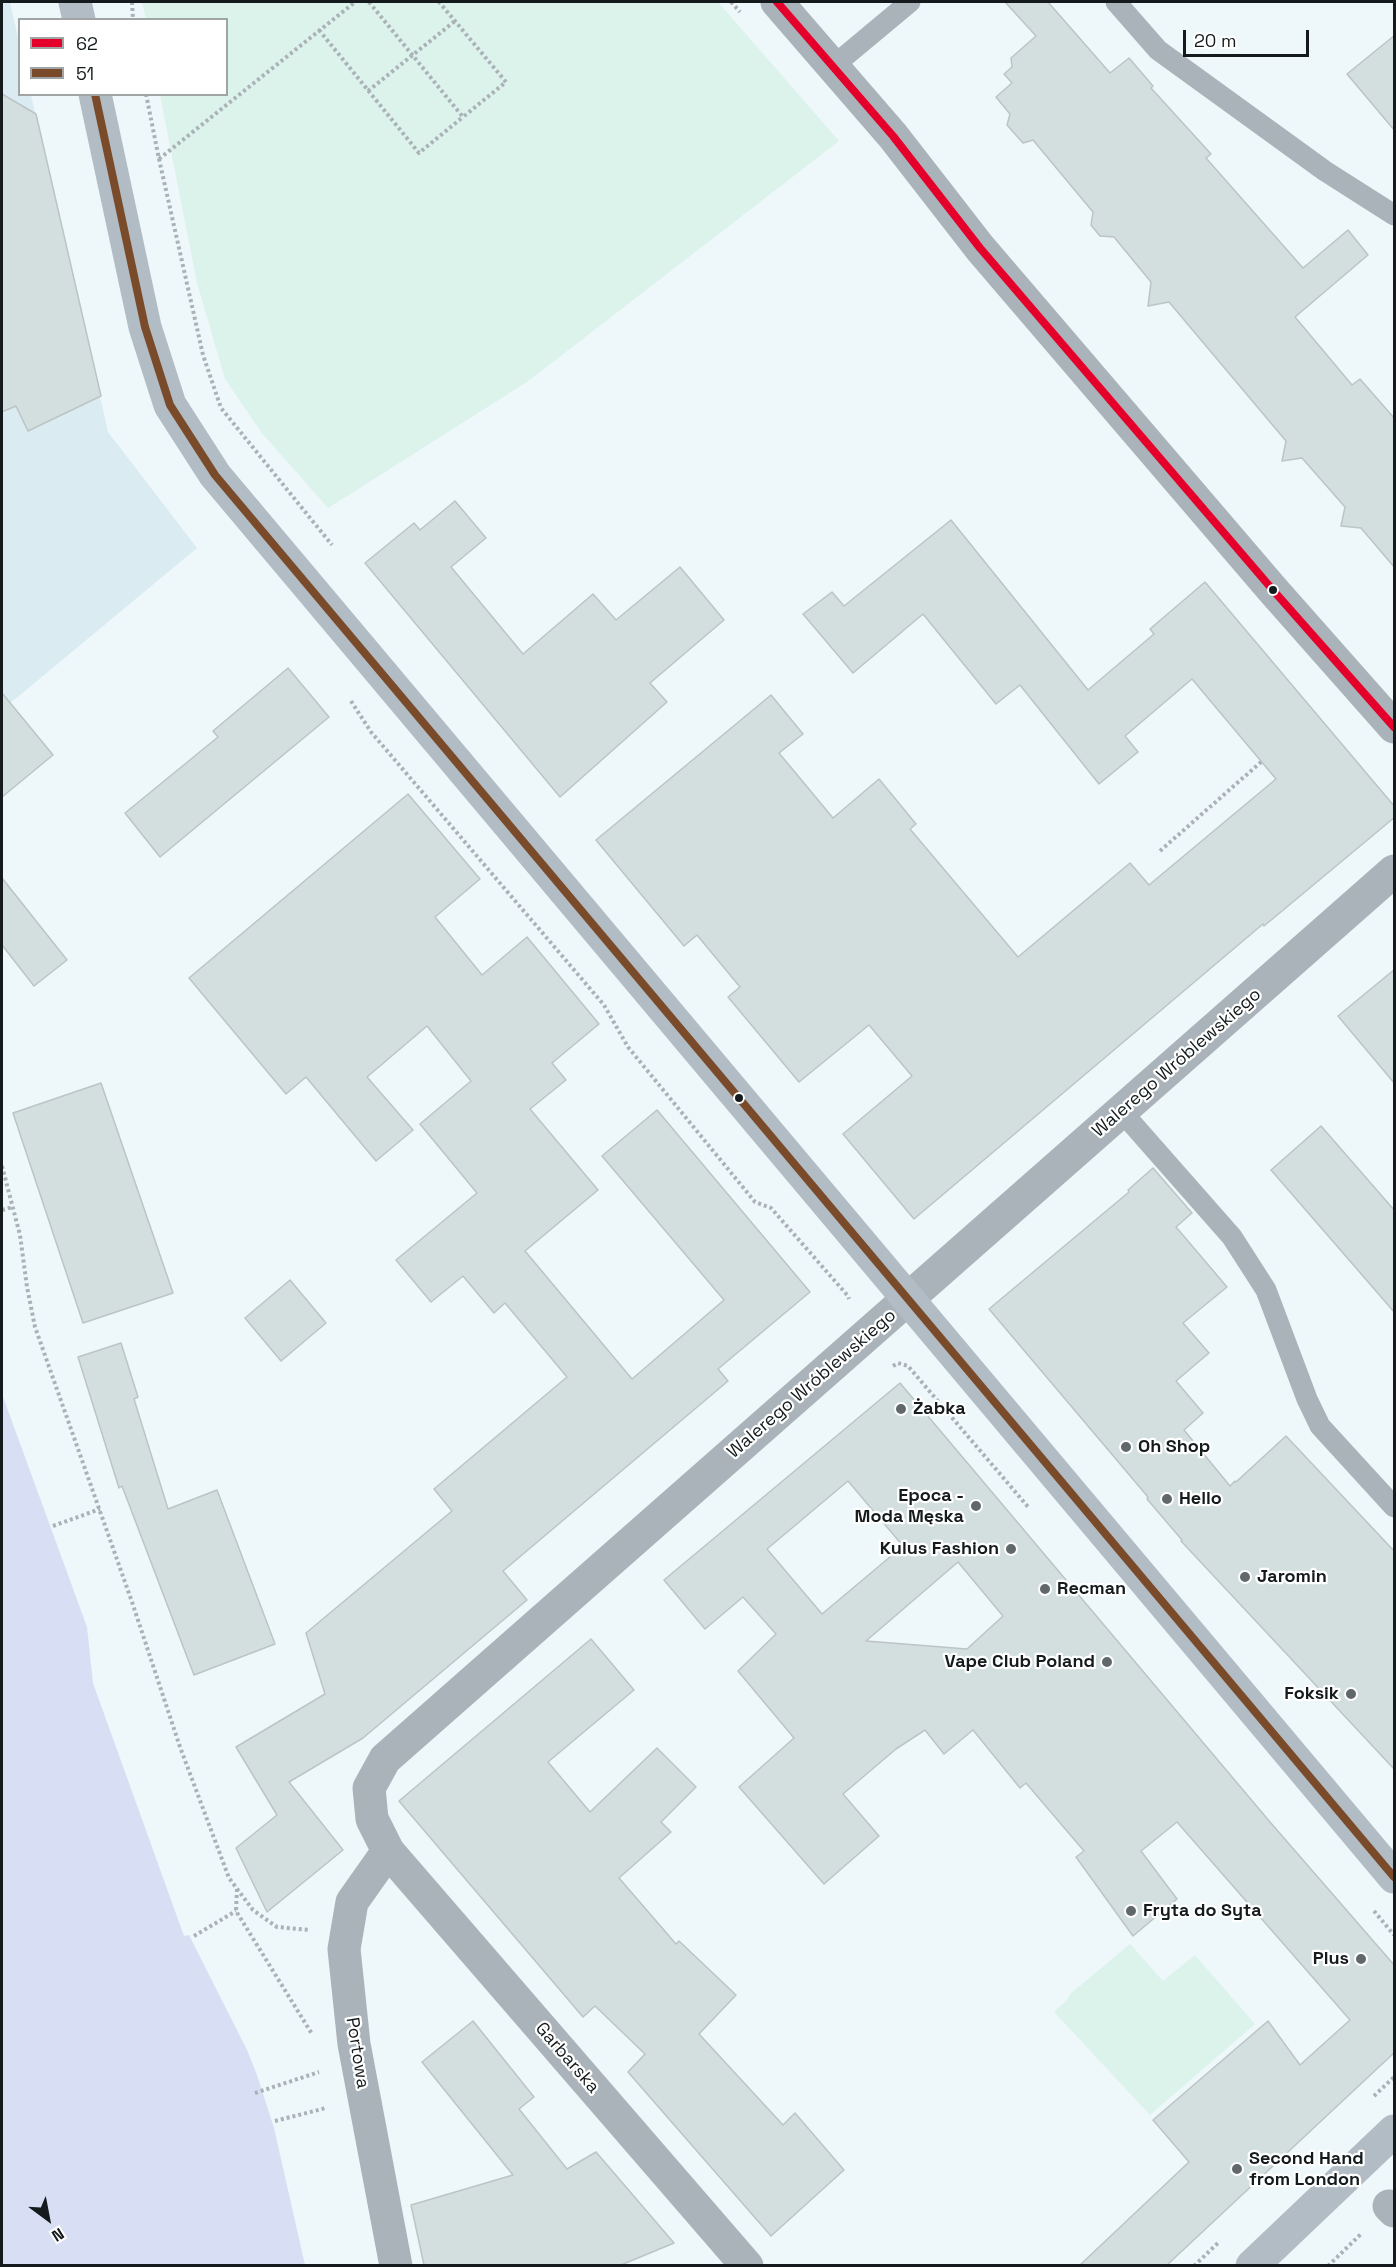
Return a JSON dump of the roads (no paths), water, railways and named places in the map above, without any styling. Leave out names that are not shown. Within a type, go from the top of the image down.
[{"type":"street","points":[[75,2],[79,18]]},
{"type":"street","points":[[777,2],[893,136],[980,248],[1272,589],[1395,727]]},
{"type":"street","points":[[95,96],[145,327],[170,405],[215,475],[1395,1877]]},
{"type":"street","name":"Walerego Wróblewskiego","points":[[388,1851],[372,1819],[369,1788],[385,1759],[1395,871]]},
{"type":"street","name":"Portowa","points":[[388,1851],[352,1902],[344,1949],[354,2044],[396,2265]]},
{"type":"street","name":"Garbarska","points":[[388,1851],[747,2265]]},
{"type":"street","points":[[1252,2265],[1395,2131]]},
{"type":"lane","points":[[832,67],[910,2]]},
{"type":"lane","points":[[1116,2],[1158,50],[1325,171],[1395,215]]},
{"type":"lane","points":[[1122,1112],[1232,1237],[1266,1290],[1306,1400],[1320,1426],[1395,1507]]},
{"type":"water","points":[[2,1394],[87,1627],[93,1683],[184,1936],[189,1935],[247,2050],[257,2075],[274,2128],[305,2265],[2,2265]]},
{"type":"place","name":"Żabka","points":[[901,1409]]},
{"type":"place","name":"Oh Shop","points":[[1126,1447]]},
{"type":"place","name":"Hello","points":[[1167,1499]]},
{"type":"place","name":"Epoca - Moda Męska","points":[[976,1506]]},
{"type":"place","name":"Kulus Fashion","points":[[1011,1549]]},
{"type":"place","name":"Jaromin","points":[[1245,1577]]},
{"type":"place","name":"Recman","points":[[1045,1589]]},
{"type":"place","name":"Vape Club Poland","points":[[1107,1662]]},
{"type":"place","name":"Foksik","points":[[1351,1694]]},
{"type":"place","name":"Fryta do Syta","points":[[1131,1911]]},
{"type":"place","name":"Plus","points":[[1361,1959]]},
{"type":"place","name":"Second Hand from London","points":[[1237,2169]]}]
